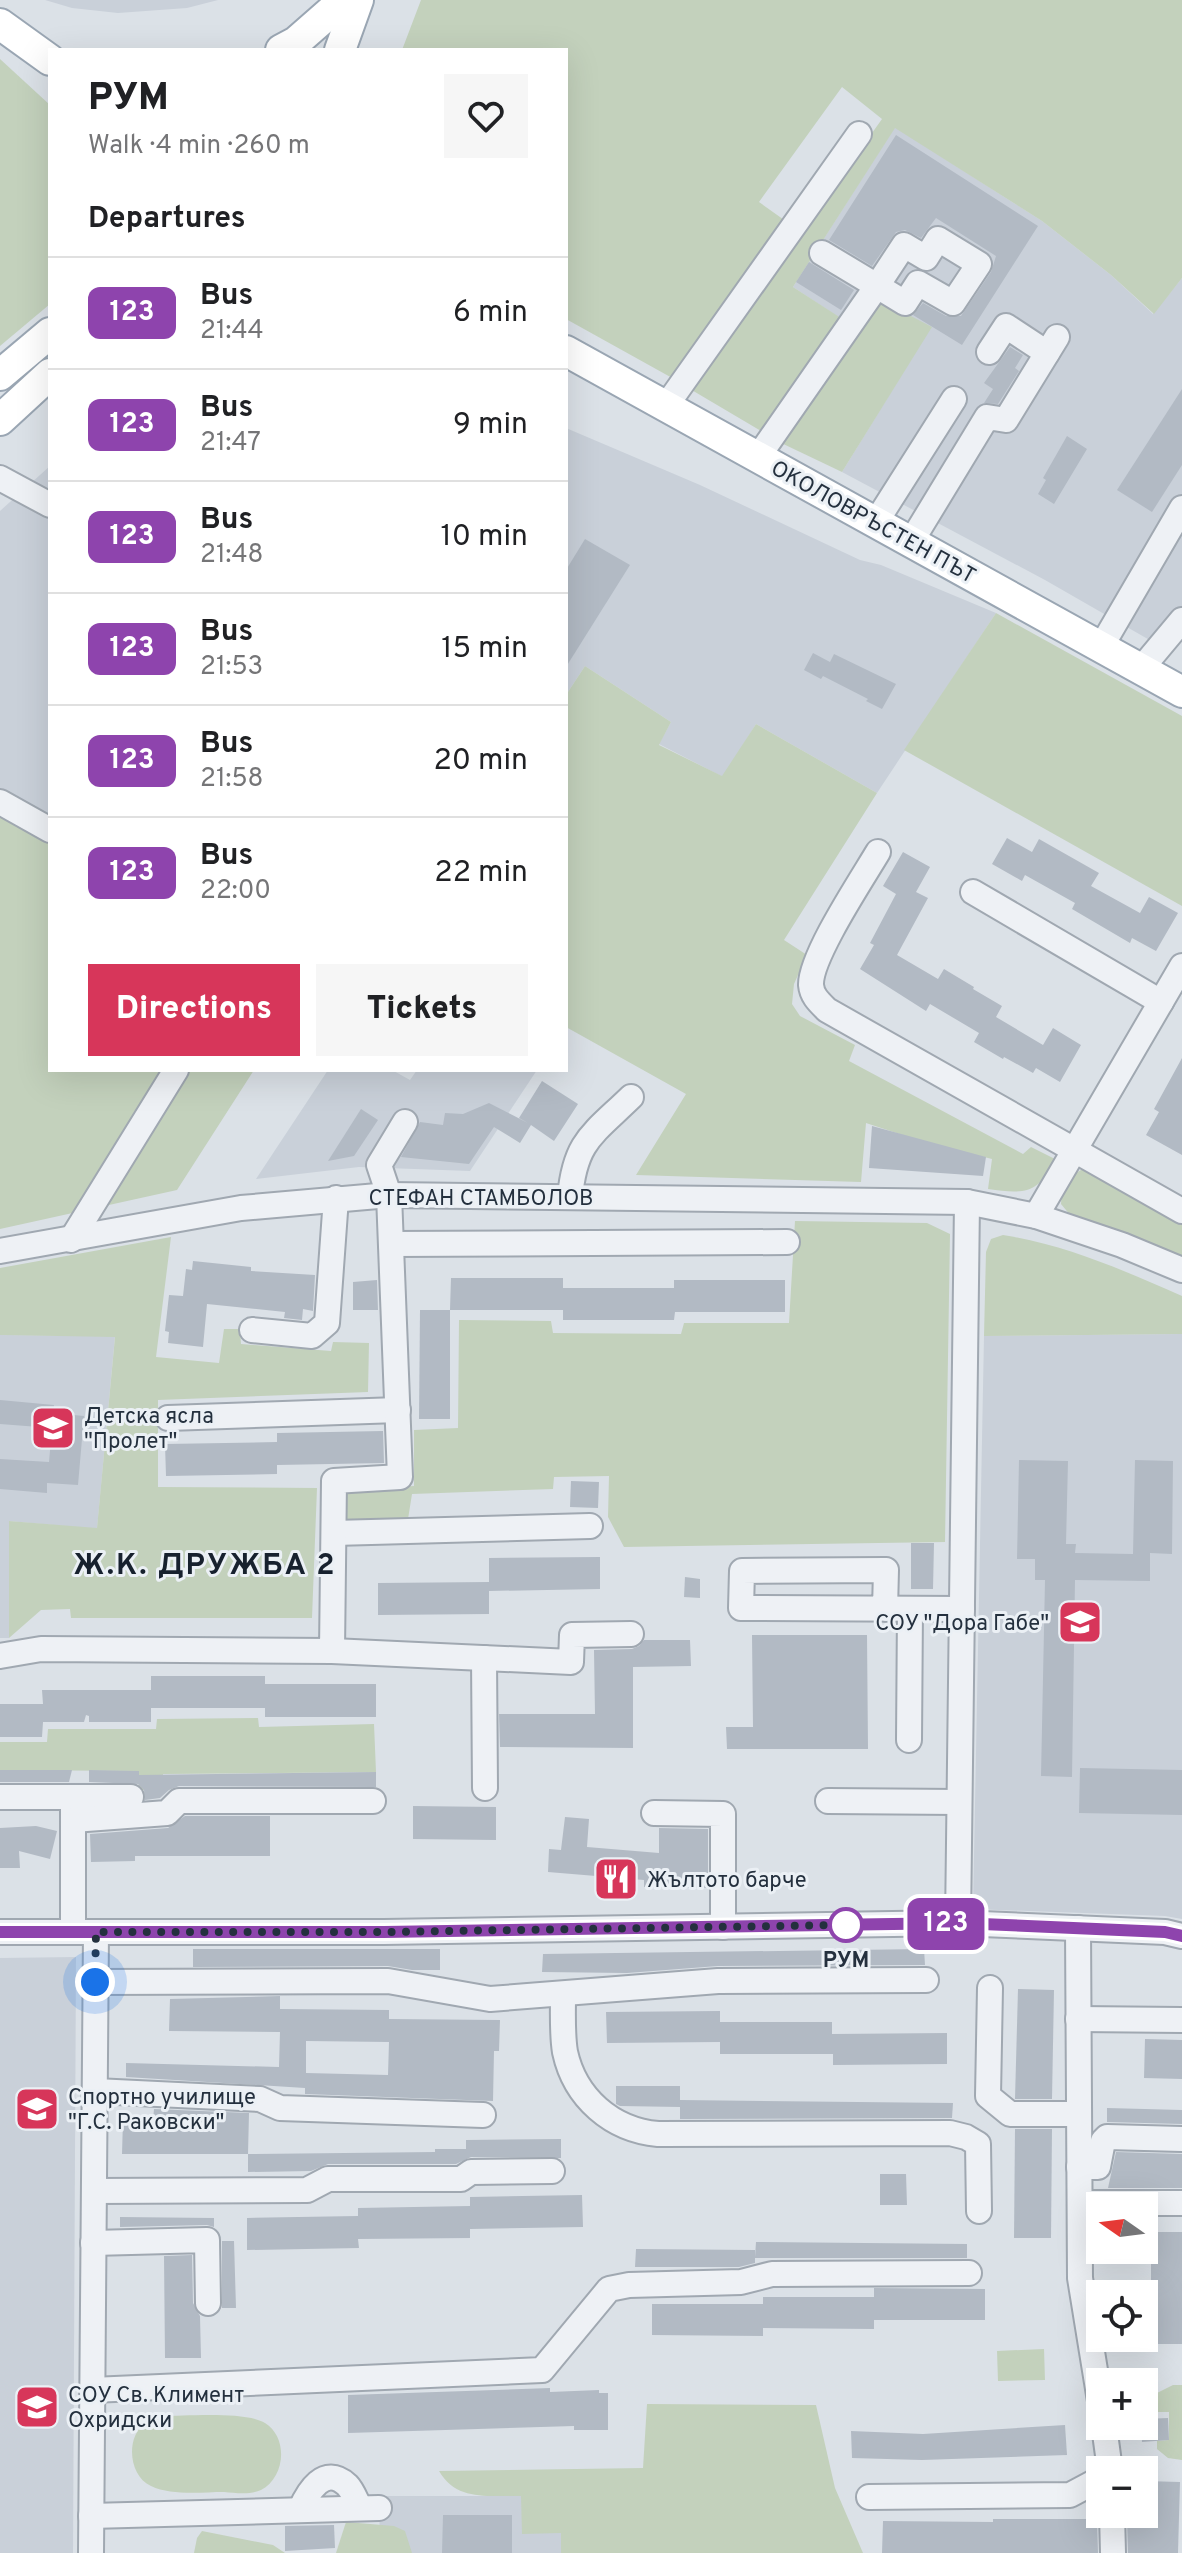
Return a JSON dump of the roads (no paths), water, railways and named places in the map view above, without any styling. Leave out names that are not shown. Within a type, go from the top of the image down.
[{"type":"main road","points":[[285,48],[296,42],[344,0]]},
{"type":"main road","points":[[341,48],[358,0]]},
{"type":"main road","points":[[8,29],[64,48]]},
{"type":"main road","points":[[8,29],[48,59]]},
{"type":"main road","points":[[0,375],[48,335]]},
{"type":"main road","name":"ОКОЛОВРЪСТЕН ПЪТ","points":[[568,352],[1182,692]]},
{"type":"main road","points":[[0,420],[48,378]]},
{"type":"street","points":[[666,406],[859,134]]},
{"type":"street","points":[[758,457],[877,286],[822,253]]},
{"type":"street","points":[[911,542],[987,417],[1006,420],[1052,345],[1006,326],[989,352]]},
{"type":"street","points":[[876,522],[954,399]]},
{"type":"street","points":[[0,478],[48,501]]},
{"type":"street","points":[[1101,647],[1182,508]]},
{"type":"street","points":[[1141,669],[1182,620]]},
{"type":"street","points":[[0,802],[48,829]]},
{"type":"street","points":[[878,852],[817,960],[811,986],[815,999],[827,1010],[1182,1211]]},
{"type":"street","points":[[973,892],[1161,1002]]},
{"type":"street","points":[[1036,1216],[1182,966]]},
{"type":"street","points":[[71,1240],[175,1072]]},
{"type":"street","points":[[570,1197],[572,1170],[582,1145],[631,1097]]},
{"type":"street","points":[[332,1651],[334,1481],[400,1477],[389,1195],[379,1165],[405,1122]]},
{"type":"street","name":"СТЕФАН СТАМБОЛОВ","points":[[0,1251],[241,1208],[389,1195],[967,1202],[1036,1216],[1122,1245],[1182,1270]]},
{"type":"street","points":[[252,1330],[312,1336],[327,1323],[336,1198]]},
{"type":"street","points":[[958,1923],[967,1202]]},
{"type":"street","points":[[391,1244],[787,1242]]},
{"type":"street","points":[[168,1418],[398,1410]]},
{"type":"street","points":[[334,1533],[590,1526]]},
{"type":"street","points":[[885,1609],[886,1570],[742,1571],[741,1608],[885,1609],[962,1609]]},
{"type":"street","points":[[909,1740],[910,1609]]},
{"type":"street","points":[[0,1656],[41,1649],[332,1651],[571,1662],[572,1635],[631,1634]]},
{"type":"street","points":[[484,1658],[485,1788]]},
{"type":"street","points":[[0,1797],[73,1808],[167,1813],[179,1801],[373,1801]]},
{"type":"street","points":[[73,1808],[131,1797]]},
{"type":"street","points":[[828,1801],[959,1802]]},
{"type":"street","points":[[73,1808],[85,1932],[95,1982],[91,2553]]},
{"type":"street","points":[[654,1813],[723,1814],[723,1927]]},
{"type":"street","points":[[0,1932],[384,1932],[958,1923],[1165,1932],[1182,1936]]},
{"type":"street","points":[[1078,1928],[1080,2278],[1095,2368]]},
{"type":"street","points":[[95,1982],[388,1981],[490,1999],[718,1981],[926,1980]]},
{"type":"street","points":[[990,1988],[988,2096],[1010,2114],[1079,2114]]},
{"type":"street","points":[[563,1995],[565,2051],[572,2073],[589,2101],[613,2121],[642,2132],[658,2134],[958,2135],[978,2144],[979,2211]]},
{"type":"street","points":[[1078,2019],[1182,2020]]},
{"type":"street","points":[[95,2091],[260,2099],[280,2108],[483,2115]]},
{"type":"street","points":[[1079,2167],[1098,2167],[1103,2141],[1107,2137],[1182,2139]]},
{"type":"street","points":[[94,2191],[307,2190],[328,2179],[461,2179],[471,2172],[552,2171]]},
{"type":"street","points":[[1080,2203],[1182,2203]]},
{"type":"street","points":[[93,2243],[207,2240],[208,2303]]},
{"type":"street","points":[[92,2390],[542,2370],[609,2289],[629,2285],[741,2282],[772,2274],[969,2273]]},
{"type":"street","points":[[869,2497],[1070,2495],[1086,2486]]},
{"type":"street","points":[[91,2516],[369,2508]]},
{"type":"street","points":[[1112,2528],[1113,2553]]},
{"type":"place","name":"Детска ясла \"Пролет\"","points":[[53,1428]]},
{"type":"place","name":"СОУ \"Дора Габе\"","points":[[1080,1622]]},
{"type":"place","name":"Жълтото барче","points":[[616,1879]]},
{"type":"place","name":"РУМ","points":[[846,1925]]},
{"type":"place","name":"Спортно училище \"Г.С. Раковски\"","points":[[37,2109]]},
{"type":"place","name":"СОУ Св. Климент Охридски","points":[[37,2407]]},
{"type":"district","name":"Ж.К. ДРУЖБА 2","points":[[205,1564]]}]
